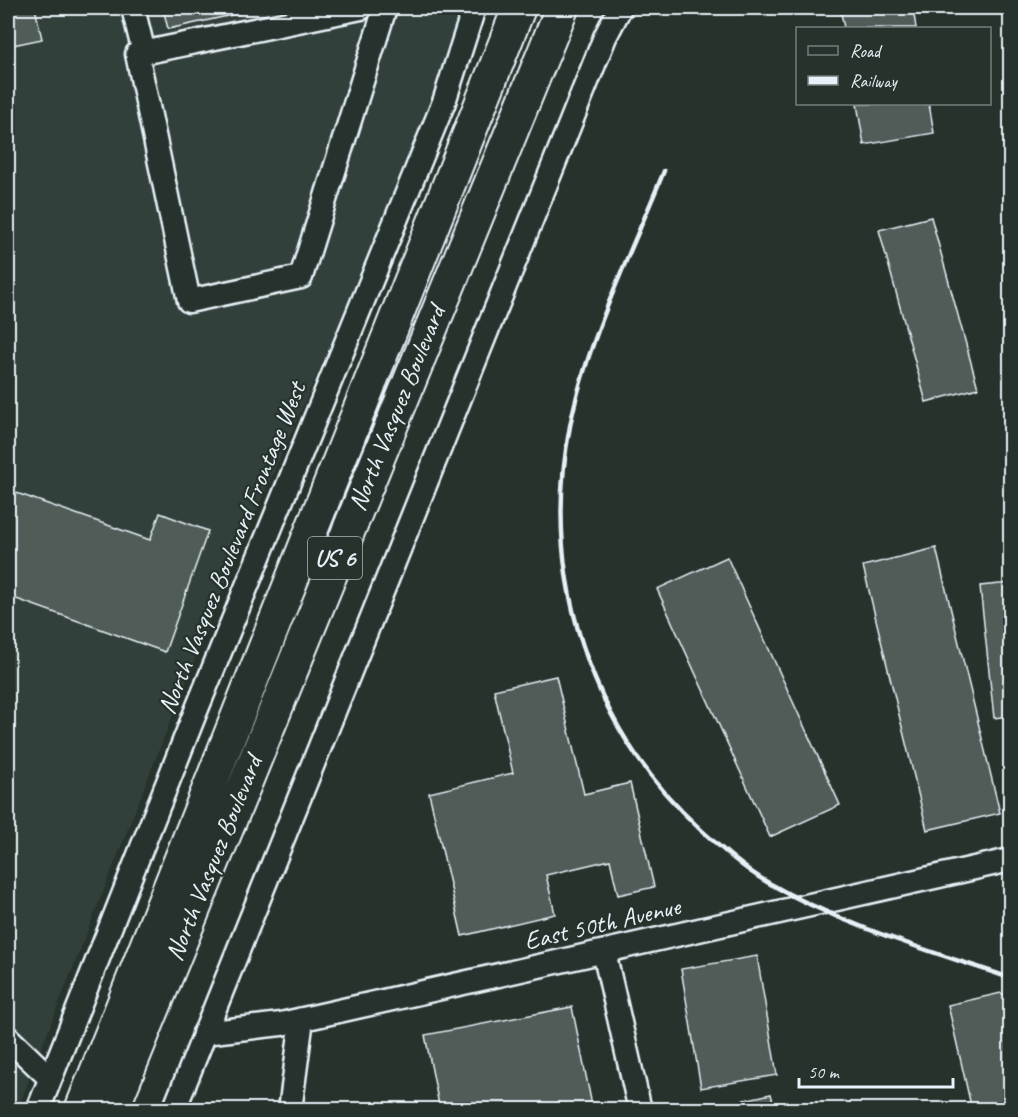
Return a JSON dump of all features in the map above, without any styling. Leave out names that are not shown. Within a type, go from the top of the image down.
[{"type":"highway","name":"North Vasquez Boulevard","points":[[81,1110],[519,8]]},
{"type":"highway","name":"North Vasquez Boulevard","points":[[112,1110],[392,418],[562,8]]},
{"type":"street","points":[[133,8],[144,53]]},
{"type":"street","points":[[361,8],[137,54],[189,301],[301,278],[385,8]]},
{"type":"street","name":"North Vasquez Boulevard Frontage West","points":[[38,1110],[194,716],[444,102],[474,8]]},
{"type":"street","points":[[174,1110],[605,37],[620,8]]},
{"type":"street","name":"East 50th Avenue","points":[[204,1033],[302,1019],[1011,860]]},
{"type":"street","points":[[604,952],[640,1110]]},
{"type":"street","points":[[290,1110],[302,1019]]},
{"type":"street","points":[[8,1038],[50,1078]]},
{"type":"shaded area","points":[[8,8],[479,8],[227,578],[17,1110],[8,1109]]},
{"type":"building","points":[[8,8],[35,8],[42,39],[8,46]]},
{"type":"building","points":[[163,8],[264,8],[168,29]]},
{"type":"building","points":[[840,8],[913,8],[916,27],[844,27]]},
{"type":"building","points":[[857,105],[929,105],[934,133],[864,145]]},
{"type":"building","points":[[931,217],[978,388],[926,402],[879,230]]},
{"type":"building","points":[[8,490],[150,540],[160,513],[208,531],[165,652],[8,596]]},
{"type":"building","points":[[936,548],[1000,813],[927,830],[863,566]]},
{"type":"building","points":[[727,557],[840,805],[770,837],[657,589]]},
{"type":"building","points":[[1010,583],[1010,716],[994,718],[980,586]]},
{"type":"building","points":[[556,676],[584,794],[630,783],[654,887],[618,895],[610,860],[546,875],[555,914],[462,936],[429,793],[513,773],[494,690]]},
{"type":"building","points":[[1010,886],[1010,911],[1006,887]]},
{"type":"building","points":[[757,956],[777,1075],[701,1088],[681,969]]},
{"type":"building","points":[[1001,993],[1010,998],[1010,1110],[972,1110],[948,1005]]},
{"type":"building","points":[[572,1007],[593,1110],[440,1110],[425,1035]]},
{"type":"building","points":[[771,1094],[775,1110],[702,1110],[702,1109]]},
{"type":"railway","points":[[664,171],[611,297],[587,362],[570,426],[563,482],[562,537],[569,592],[582,645],[602,696],[629,744],[661,788],[700,829],[749,870],[796,898],[826,912],[917,947],[1010,978]]}]
